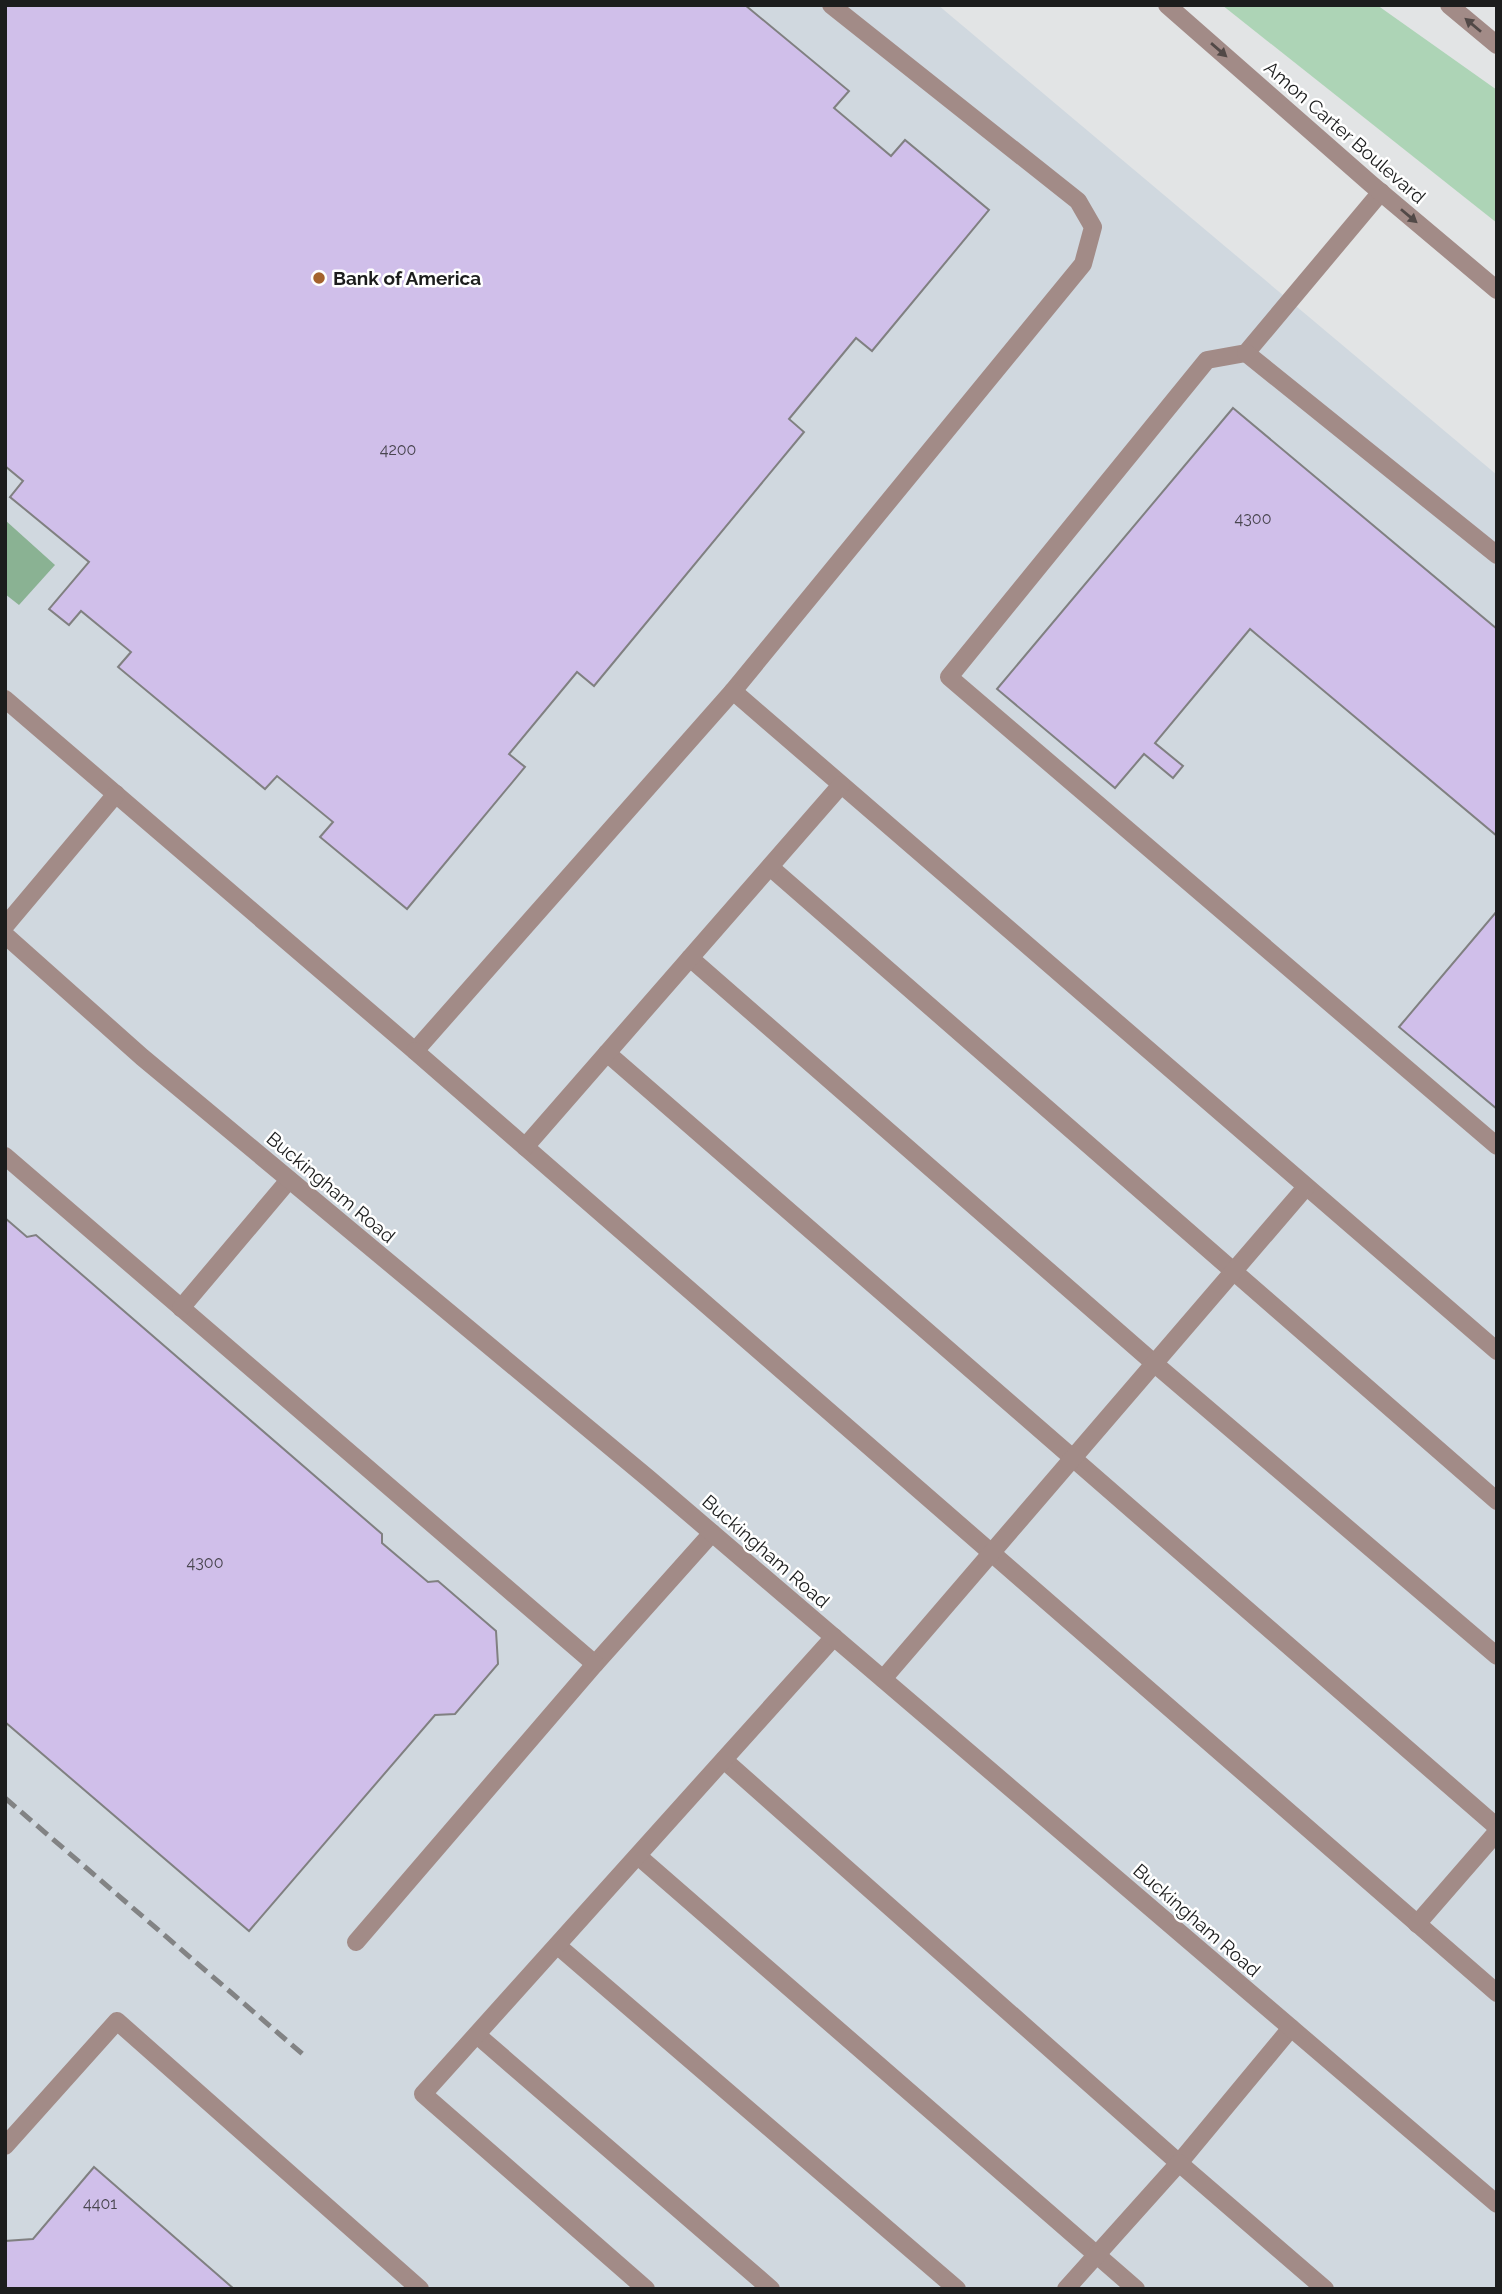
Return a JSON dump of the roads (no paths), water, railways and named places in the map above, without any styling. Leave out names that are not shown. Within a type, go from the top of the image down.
[{"type":"street","points":[[415,1051],[733,691],[1083,264],[1093,227],[1078,201],[831,5]]},
{"type":"street","name":"Amon Carter Boulevard","points":[[1167,5],[1497,290]]},
{"type":"street","points":[[1449,5],[1497,45]]},
{"type":"street","points":[[1381,192],[1246,354],[1207,360],[949,677],[1497,1146]]},
{"type":"street","points":[[1246,354],[1497,555]]},
{"type":"street","points":[[733,691],[1497,1351]]},
{"type":"street","points":[[5,699],[415,1051],[1497,1993]]},
{"type":"street","points":[[525,1147],[841,785]]},
{"type":"street","points":[[5,926],[116,794]]},
{"type":"street","points":[[769,867],[1497,1501]]},
{"type":"street","name":"Buckingham Road","points":[[5,935],[142,1057],[712,1532],[1497,2204]]},
{"type":"street","points":[[690,958],[1155,1364],[1497,1656]]},
{"type":"street","points":[[607,1053],[1497,1830],[1417,1924]]},
{"type":"street","points":[[5,1156],[595,1664]]},
{"type":"street","points":[[181,1308],[289,1180]]},
{"type":"street","points":[[883,1679],[1306,1187]]},
{"type":"street","points":[[356,1942],[712,1532]]},
{"type":"street","points":[[646,2289],[423,2094],[834,1637]]},
{"type":"street","points":[[724,1760],[1325,2289]]},
{"type":"street","points":[[638,1856],[1136,2289]]},
{"type":"street","points":[[558,1945],[957,2289]]},
{"type":"street","points":[[5,2146],[117,2021],[420,2289]]},
{"type":"street","points":[[1066,2289],[1179,2163],[1291,2028]]},
{"type":"street","points":[[477,2035],[771,2289]]},
{"type":"railway","points":[[5,1798],[306,2057]]},
{"type":"place","name":"Bank of America","points":[[319,278]]}]
